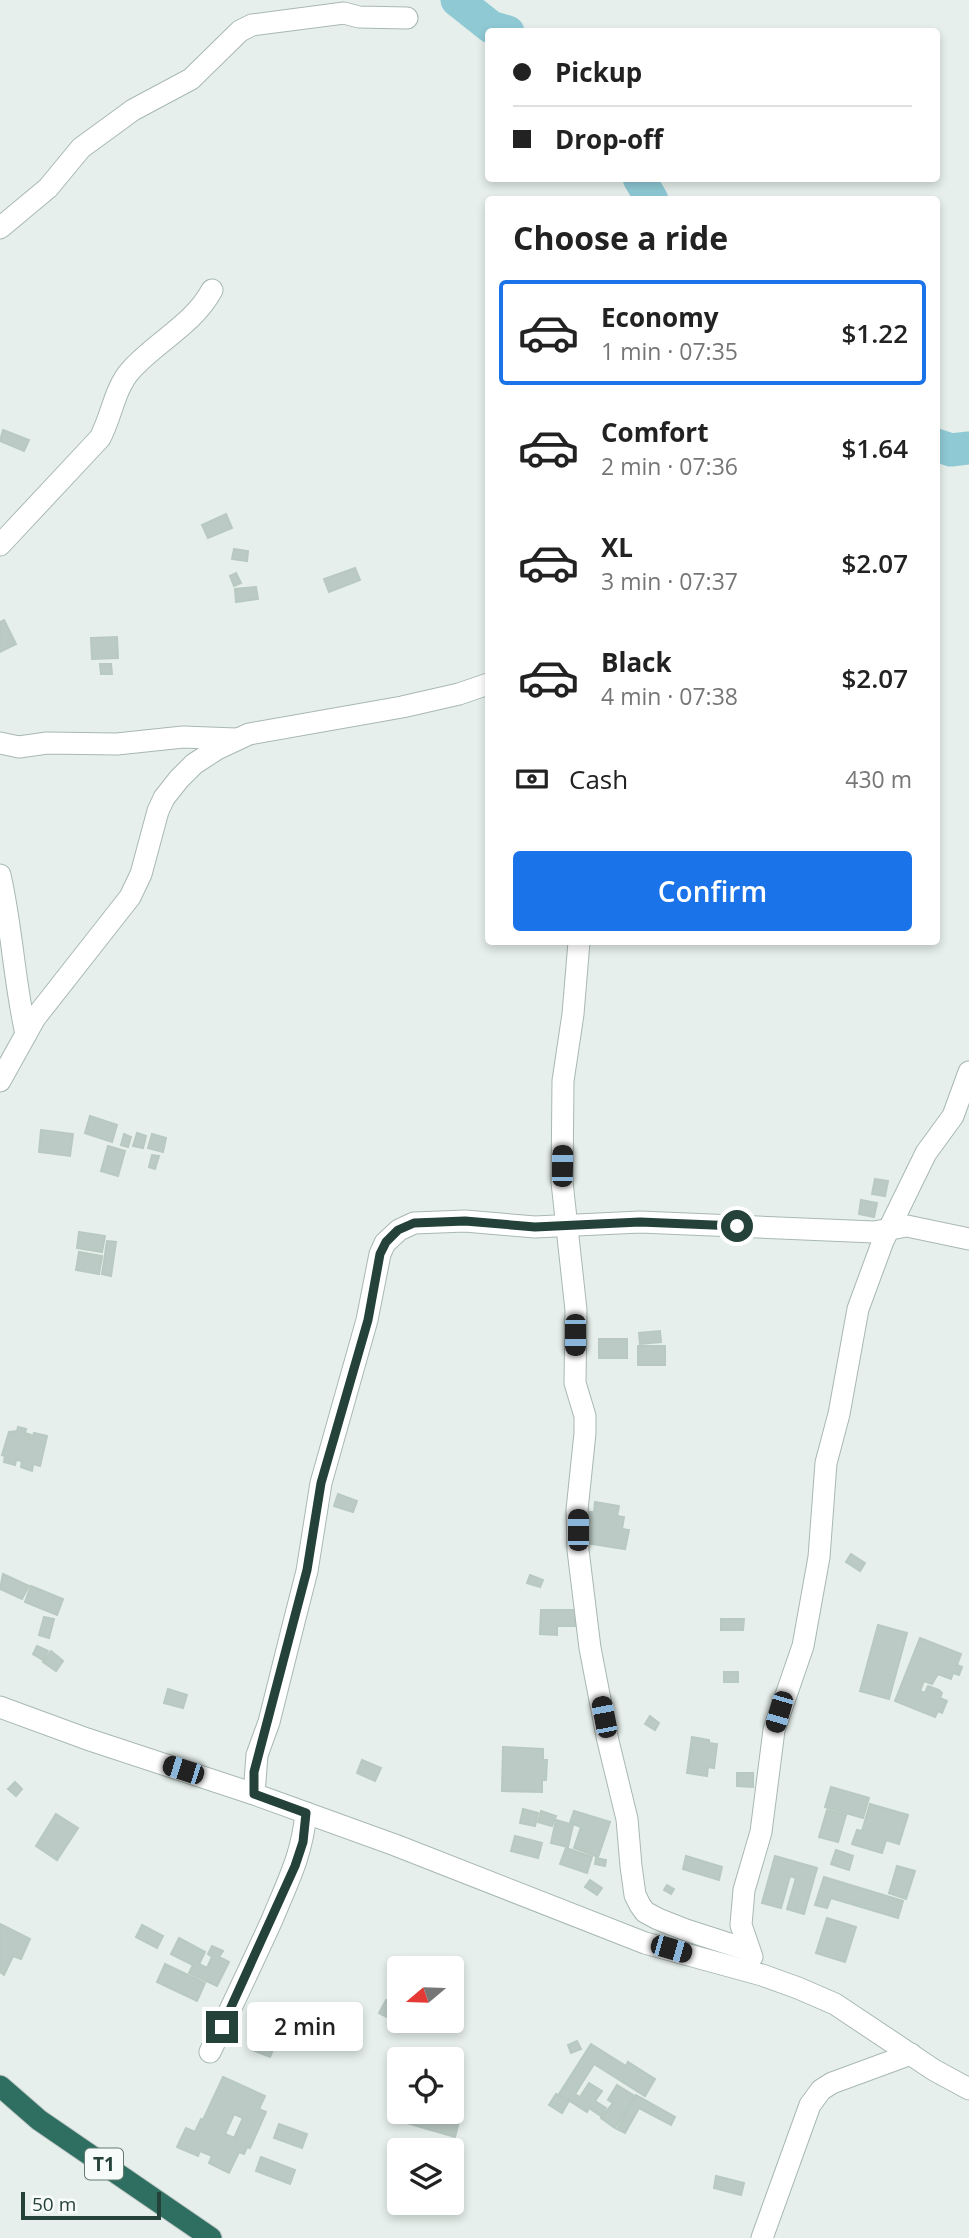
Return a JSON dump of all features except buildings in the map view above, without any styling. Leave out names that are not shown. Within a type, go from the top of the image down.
[{"type":"highway","name":"T1","points":[[0,2086],[39,2120],[211,2238]]},
{"type":"street","points":[[0,228],[48,188],[81,148],[133,110],[191,79],[240,31],[270,21],[344,13],[359,17],[407,18]]},
{"type":"street","points":[[0,545],[100,438],[120,386],[130,371],[149,352],[195,316],[212,290]]},
{"type":"street","points":[[0,1081],[35,1018],[130,897],[141,874],[164,798],[194,764],[217,749],[249,734],[402,707],[460,694],[485,684]]},
{"type":"street","points":[[0,743],[19,747],[47,743],[117,744],[183,737],[238,739]]},
{"type":"street","points":[[0,875],[8,906],[16,991],[26,1034]]},
{"type":"street","points":[[579,945],[564,1081],[562,1182],[576,1310],[575,1383],[585,1424],[577,1510],[579,1564],[590,1648],[627,1819],[635,1895],[645,1912],[658,1919],[748,1950]]},
{"type":"street","points":[[762,1975],[748,1950],[741,1925],[744,1890],[761,1832],[774,1730],[803,1646],[819,1557],[826,1463],[839,1414],[858,1309],[874,1263],[926,1153],[953,1116],[969,1072]]},
{"type":"street","points":[[254,1794],[257,1755],[269,1722],[307,1570],[321,1483],[368,1320],[380,1254],[386,1242],[398,1230],[414,1223],[465,1221],[535,1227],[640,1222],[837,1231],[891,1230],[907,1226],[969,1239]]},
{"type":"street","points":[[0,1707],[306,1813],[645,1943],[762,1975],[835,2004],[933,2070],[969,2089]]},
{"type":"street","points":[[210,2052],[295,1866],[303,1842],[306,1813]]},
{"type":"street","points":[[762,2238],[810,2105],[821,2090],[858,2072],[911,2054]]},
{"type":"waterway","points":[[457,0],[494,28]]},
{"type":"waterway","points":[[641,182],[650,196]]},
{"type":"waterway","points":[[940,446],[951,450],[969,448]]},
{"type":"route","points":[[222,2027],[257,1954],[303,1842],[306,1813],[254,1794],[254,1772],[307,1570],[321,1483],[368,1320],[380,1254],[386,1242],[398,1230],[414,1223],[465,1221],[561,1227],[640,1222],[737,1226]]}]
